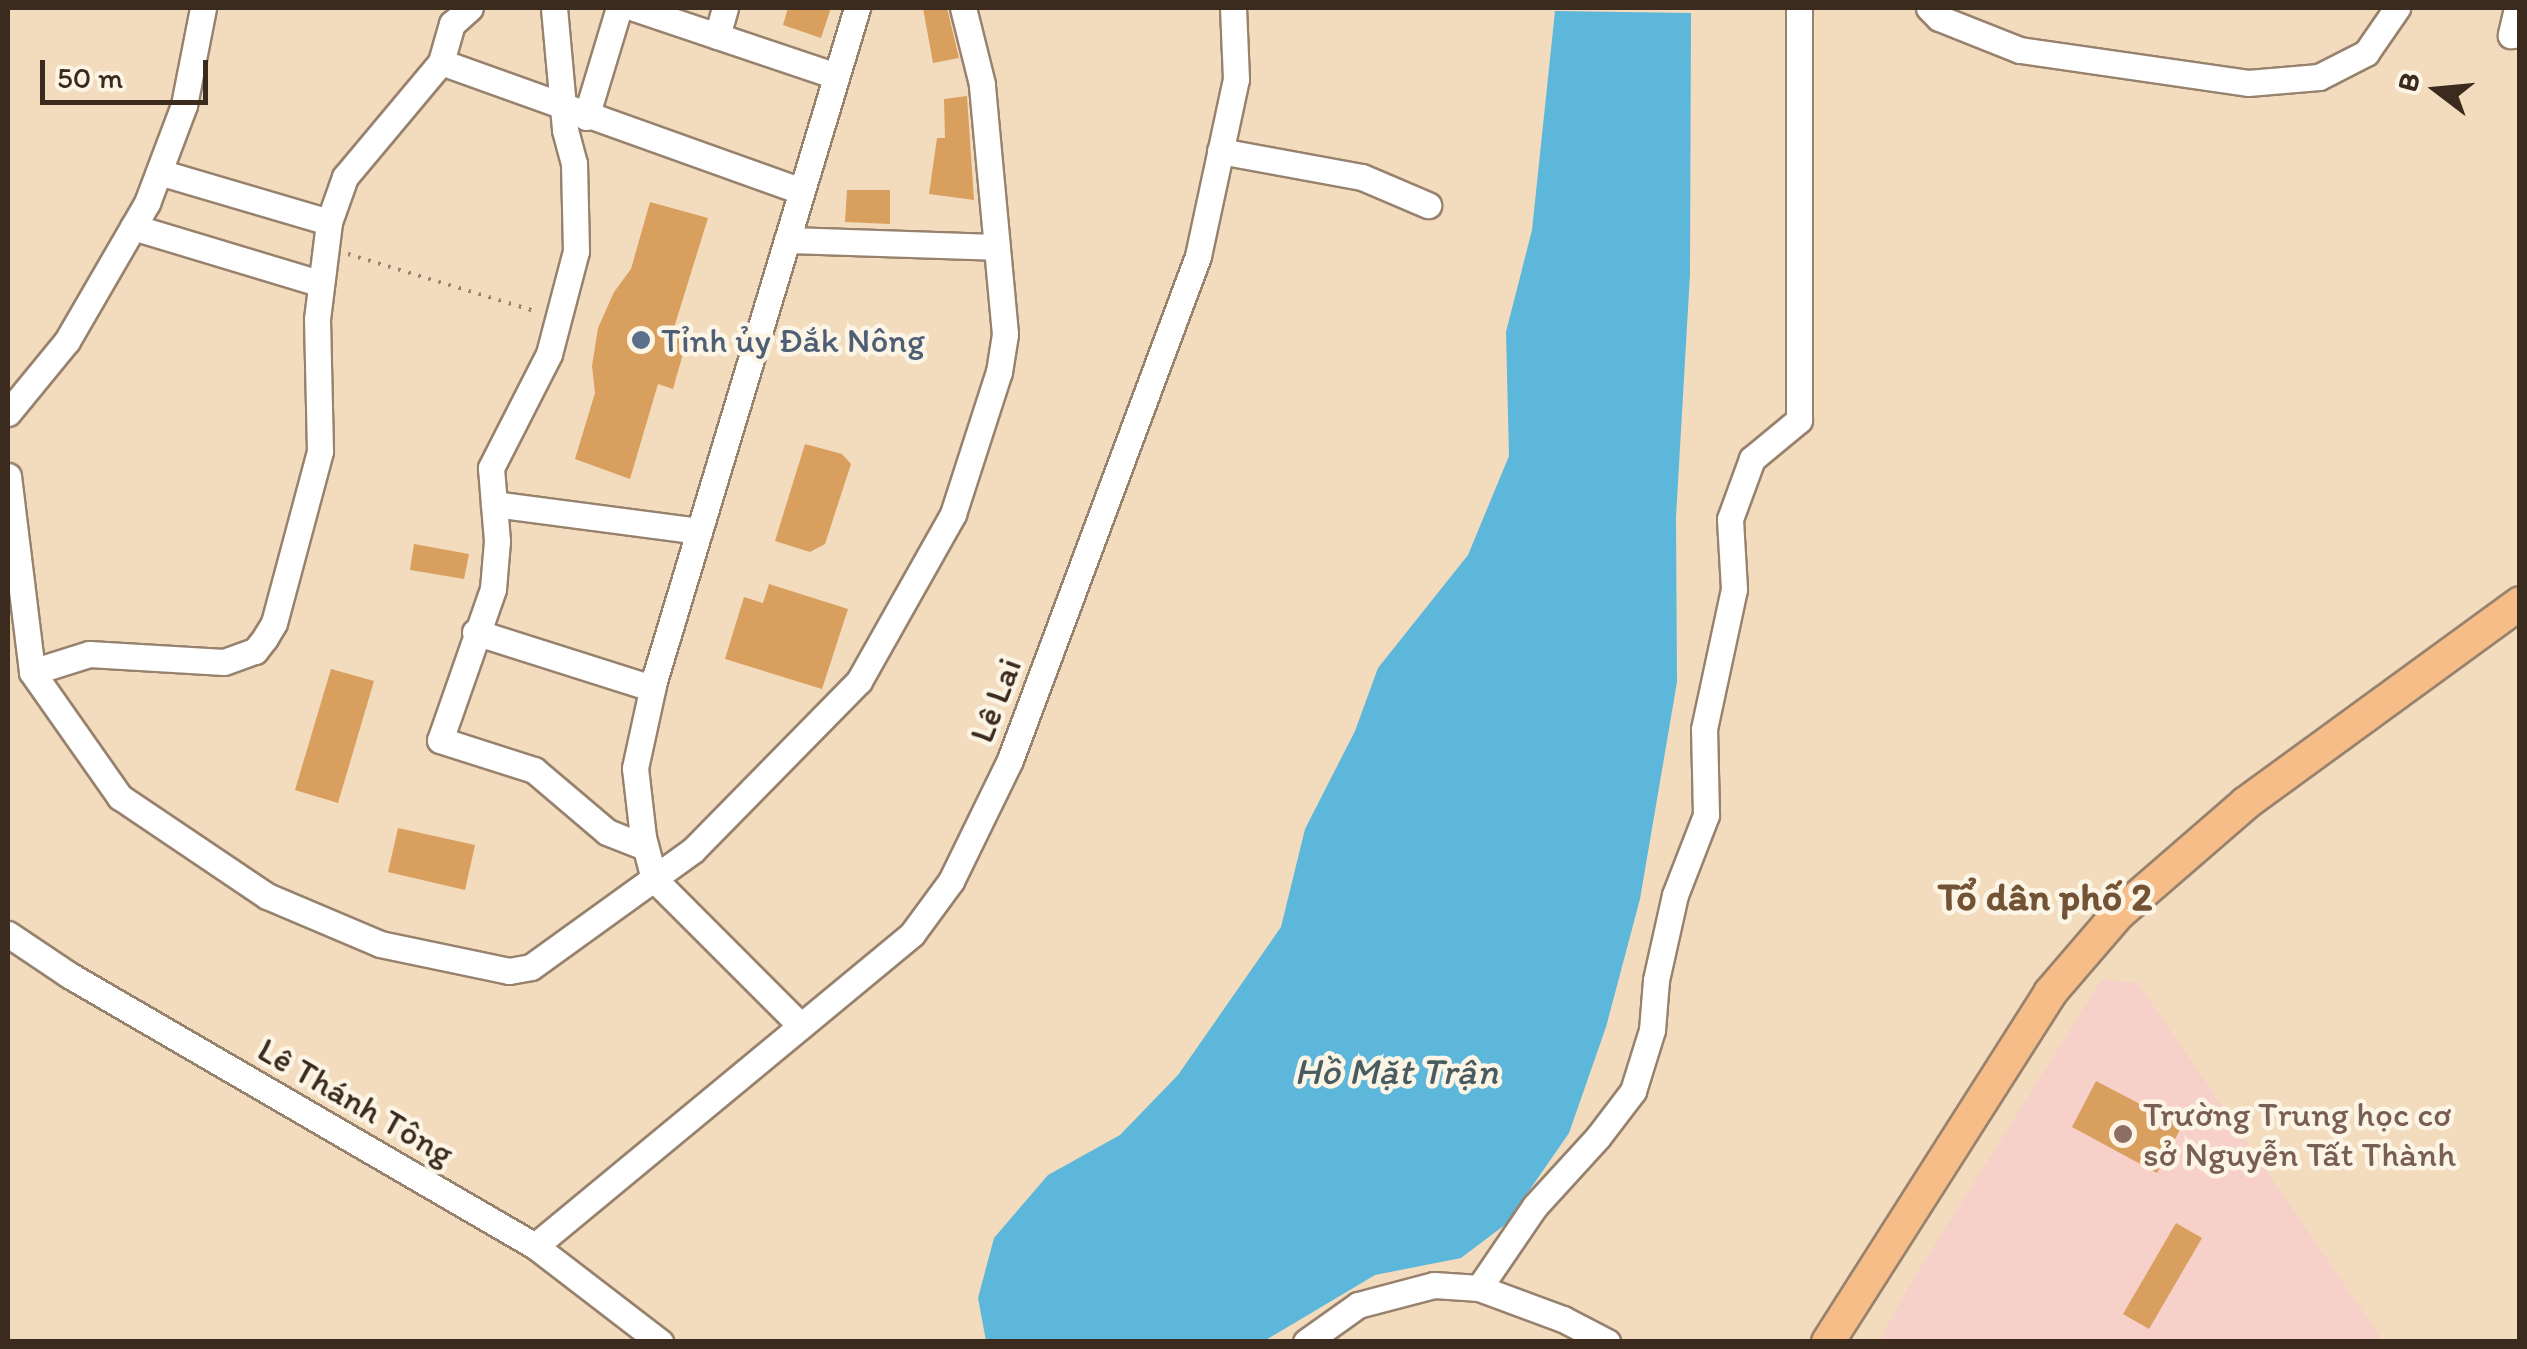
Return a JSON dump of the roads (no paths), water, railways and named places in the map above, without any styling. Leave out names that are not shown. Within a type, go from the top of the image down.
[{"type":"main road","points":[[1828,1342],[2050,993],[2118,914],[2246,802],[2520,603]]},
{"type":"street","points":[[8,413],[67,341],[133,227],[184,105],[202,8]]},
{"type":"street","points":[[32,672],[89,654],[224,662],[256,651],[265,638],[279,604],[320,450],[319,283],[326,234],[345,177],[440,62],[452,24],[470,8]]},
{"type":"street","points":[[554,8],[575,113],[578,219],[560,319],[549,354],[492,468],[497,541],[493,589],[440,740],[534,770],[606,832],[645,846]]},
{"type":"street","points":[[575,113],[619,8]]},
{"type":"street","points":[[634,8],[836,76]]},
{"type":"street","points":[[717,36],[725,8]]},
{"type":"street","points":[[802,1026],[654,879],[645,846],[635,768],[652,688],[857,8]]},
{"type":"street","points":[[8,476],[32,672],[120,797],[267,896],[380,944],[520,970],[572,940],[693,850],[859,681],[941,540],[999,372],[1005,334],[982,84],[963,8]]},
{"type":"street","name":"Lê Lai","points":[[535,1246],[912,934],[951,881],[1010,760],[1198,256],[1236,79],[1233,8]]},
{"type":"street","points":[[1479,1288],[1534,1206],[1598,1137],[1633,1091],[1652,1030],[1656,980],[1675,895],[1706,815],[1704,729],[1734,589],[1730,518],[1752,459],[1799,420],[1798,8]]},
{"type":"street","points":[[1928,8],[1939,18],[2020,50],[2248,84],[2318,77],[2334,69],[2366,52],[2397,8]]},
{"type":"street","points":[[2517,8],[2512,35],[2520,34]]},
{"type":"street","points":[[440,62],[802,191]]},
{"type":"street","points":[[1220,151],[1362,177],[1428,205]]},
{"type":"street","points":[[159,172],[326,234]]},
{"type":"street","points":[[133,227],[319,283]]},
{"type":"street","points":[[787,240],[998,247]]},
{"type":"street","points":[[494,504],[699,531]]},
{"type":"street","points":[[475,632],[652,688]]},
{"type":"street","name":"Lê Thánh Tông","points":[[8,934],[70,975],[535,1246],[660,1342]]},
{"type":"street","points":[[1306,1342],[1358,1306],[1434,1285],[1479,1288],[1563,1318],[1606,1342]]},
{"type":"water","name":"Hồ Mặt Trận","points":[[1555,11],[1691,13],[1690,274],[1676,517],[1677,682],[1640,899],[1606,1027],[1569,1133],[1506,1224],[1461,1258],[1375,1275],[1264,1341],[986,1341],[978,1298],[994,1238],[1048,1175],[1120,1135],[1178,1075],[1281,927],[1305,829],[1355,731],[1378,668],[1468,555],[1509,456],[1506,332],[1532,230]]},
{"type":"place","name":"Tỉnh ủy Đắk Nông","points":[[641,340]]},
{"type":"place","name":"Trường Trung học cơ sở Nguyễn Tất Thành","points":[[2123,1134]]},
{"type":"district","name":"Tổ dân phố 2","points":[[2045,896]]}]
